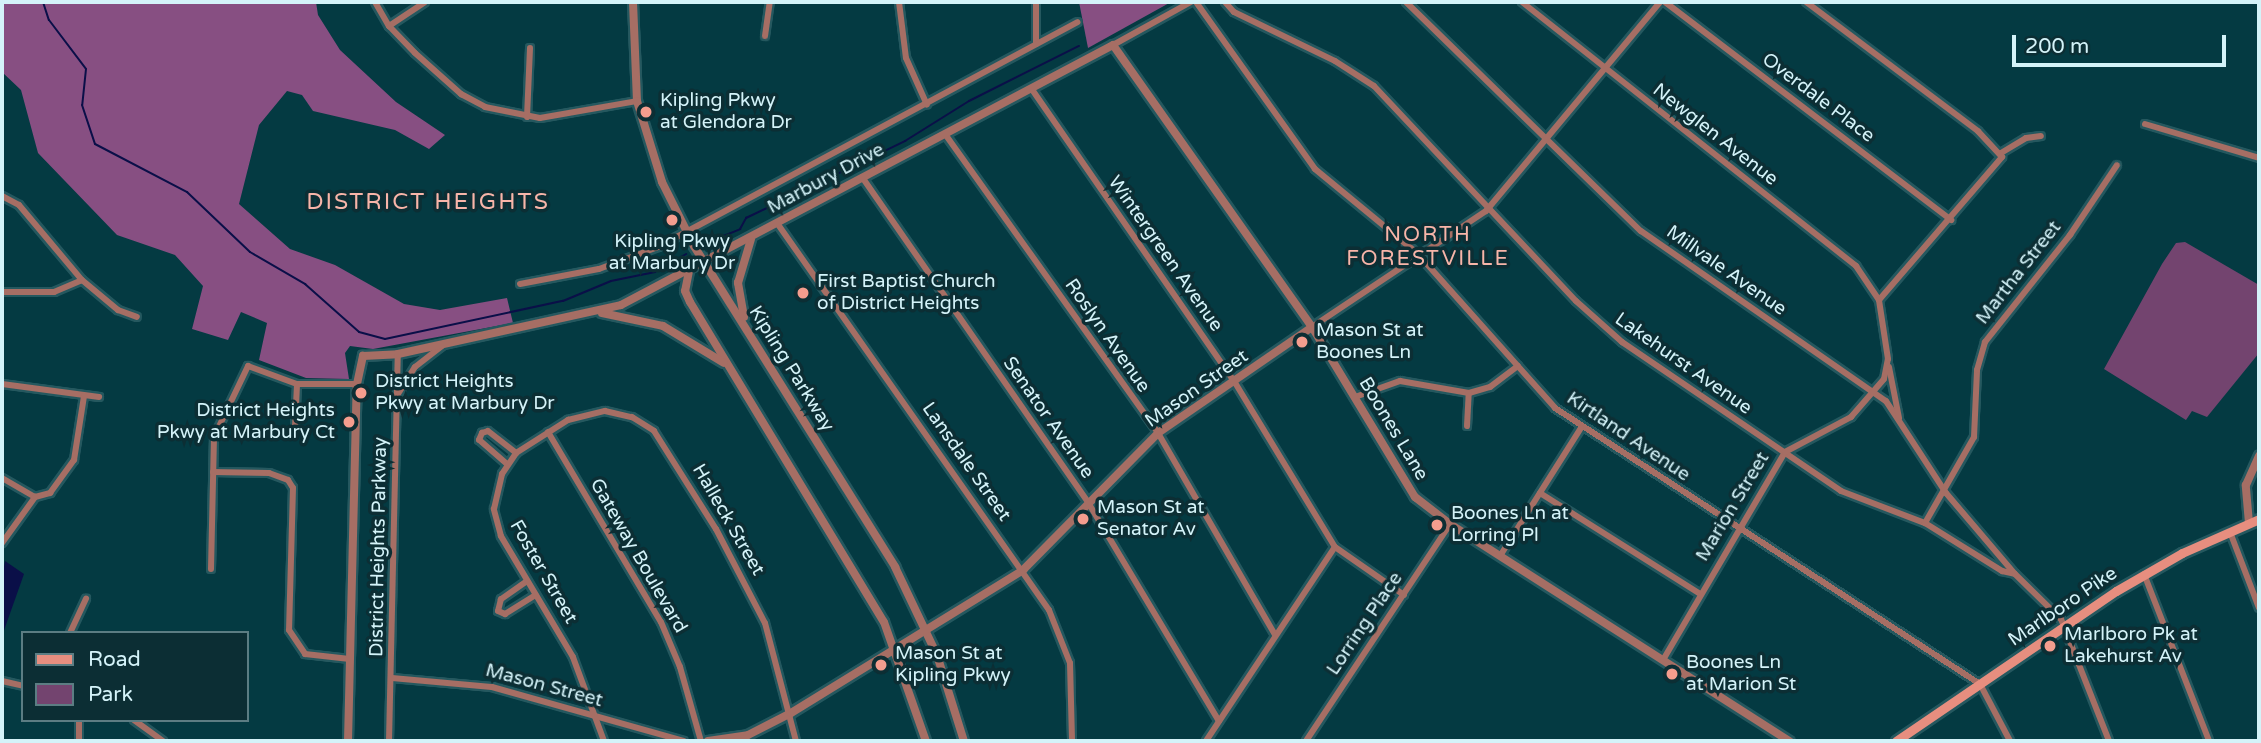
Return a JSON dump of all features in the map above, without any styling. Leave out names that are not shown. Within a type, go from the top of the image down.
[{"type":"main road","name":"Marlboro Pike","points":[[1896,741],[2064,625],[2144,574],[2259,519]]},
{"type":"street","points":[[375,2],[389,26],[461,94],[492,109],[527,117],[637,101]]},
{"type":"street","points":[[389,26],[425,2]]},
{"type":"street","name":"Kipling Parkway","points":[[633,2],[637,101],[654,163],[688,232],[895,567],[926,630],[964,741]]},
{"type":"street","points":[[765,36],[770,2]]},
{"type":"street","points":[[900,2],[906,58],[927,105]]},
{"type":"street","points":[[1036,2],[1036,44]]},
{"type":"street","name":"Marbury Drive","points":[[360,359],[370,354],[398,354],[599,313],[689,271],[1194,2]]},
{"type":"street","name":"Kirtland Avenue","points":[[1194,2],[1315,169],[1418,254],[1555,408],[1581,428],[1980,684],[2010,741]]},
{"type":"street","name":"Lakehurst Avenue","points":[[1225,2],[1234,12],[1335,61],[1374,86],[1607,330],[1841,491],[1925,523],[2015,575],[2048,602],[2064,625],[2109,741]]},
{"type":"street","name":"Millvale Avenue","points":[[1406,2],[1547,141],[1667,251],[1875,391],[1899,420],[1946,493],[2015,575]]},
{"type":"street","name":"Newglen Avenue","points":[[1522,2],[1856,266],[1879,300]]},
{"type":"street","name":"Mason Street","points":[[708,741],[745,738],[792,713],[1023,570],[1158,433],[1489,207],[1662,2]]},
{"type":"street","name":"Overdale Place","points":[[1662,2],[1951,220]]},
{"type":"street","points":[[1806,2],[1979,131],[2001,153]]},
{"type":"street","name":"Marbury Drive","points":[[520,284],[599,269],[688,232],[1077,22]]},
{"type":"street","name":"Boones Lane","points":[[1113,45],[1312,327],[1407,486],[1450,524],[1789,741]]},
{"type":"street","points":[[527,117],[530,48]]},
{"type":"street","name":"Wintergreen Avenue","points":[[1031,88],[1234,381],[1335,547],[1404,595]]},
{"type":"street","points":[[2145,124],[2259,158]]},
{"type":"street","name":"Roslyn Avenue","points":[[945,134],[1158,433],[1275,635]]},
{"type":"street","points":[[2001,153],[2026,138],[2040,136]]},
{"type":"street","points":[[1899,420],[1879,300],[2000,161],[2001,153]]},
{"type":"street","name":"Martha Street","points":[[1925,523],[1946,493],[1974,437],[1977,370],[1985,342],[2070,235],[2117,165]]},
{"type":"street","name":"Senator Avenue","points":[[862,177],[1088,504],[1219,721]]},
{"type":"street","points":[[2,196],[19,205],[82,280],[118,310],[137,317]]},
{"type":"street","name":"Lansdale Street","points":[[777,223],[1023,570],[1066,647],[1075,706],[1072,741]]},
{"type":"street","points":[[747,327],[738,283],[752,237]]},
{"type":"street","points":[[689,271],[687,295],[867,591],[896,648],[926,741]]},
{"type":"street","points":[[2,292],[54,292],[82,280]]},
{"type":"street","points":[[599,313],[676,332],[732,370]]},
{"type":"street","name":"Marbury Drive","points":[[397,396],[428,354],[458,340]]},
{"type":"street","name":"District Heights Parkway","points":[[389,738],[393,678],[398,354]]},
{"type":"street","name":"District Heights Parkway","points":[[348,741],[357,384],[360,359]]},
{"type":"street","name":"Marion Street","points":[[1663,660],[1699,593],[1785,452],[1844,423],[1875,391],[1888,365]]},
{"type":"street","points":[[211,569],[216,429],[248,366],[297,384],[357,384]]},
{"type":"street","points":[[1354,397],[1400,381],[1469,393],[1490,387],[1518,366]]},
{"type":"street","points":[[2,384],[99,397]]},
{"type":"street","points":[[295,427],[297,384]]},
{"type":"street","points":[[1467,426],[1469,393]]},
{"type":"street","points":[[2,543],[35,497],[50,493],[74,460],[84,396]]},
{"type":"street","name":"Halleck Street","points":[[548,432],[578,415],[605,411],[632,417],[654,431],[744,578],[771,639],[792,713],[796,741]]},
{"type":"street","points":[[1500,556],[1581,428]]},
{"type":"street","points":[[507,464],[479,440],[482,433],[488,431],[516,453]]},
{"type":"street","name":"Foster Street","points":[[548,432],[516,453],[507,464],[496,493],[495,518],[527,581],[573,657],[604,741]]},
{"type":"street","name":"Gateway Boulevard","points":[[548,432],[661,622],[687,687],[701,741]]},
{"type":"street","points":[[2249,523],[2246,485],[2259,456]]},
{"type":"street","points":[[213,472],[269,473],[288,481],[293,488],[289,630],[305,654],[350,659]]},
{"type":"street","points":[[2,478],[35,497]]},
{"type":"street","points":[[1540,493],[1699,593]]},
{"type":"street","name":"Lorring Place","points":[[1306,741],[1450,524]]},
{"type":"street","points":[[2230,532],[2259,608]]},
{"type":"street","points":[[1206,741],[1335,547]]},
{"type":"street","points":[[2144,574],[2209,741]]},
{"type":"street","points":[[527,581],[500,599],[498,611],[505,614],[536,595]]},
{"type":"street","points":[[71,631],[86,599]]},
{"type":"street","name":"Mason Street","points":[[393,678],[472,683],[684,741]]},
{"type":"street","points":[[2,681],[21,686]]},
{"type":"street","points":[[79,722],[79,741]]},
{"type":"street","points":[[137,722],[163,741]]},
{"type":"street","points":[[389,738],[397,741]]},
{"type":"green space","points":[[2185,242],[2259,285],[2259,353],[2207,417],[2192,411],[2186,420],[2104,369],[2162,264],[2176,243]]},
{"type":"shaded area","points":[[2,2],[316,2],[318,15],[340,50],[396,102],[445,135],[429,149],[395,130],[313,111],[302,95],[287,91],[259,125],[239,204],[290,249],[335,265],[404,304],[440,310],[507,298],[513,323],[373,349],[350,346],[345,353],[349,379],[306,378],[259,360],[267,323],[241,312],[228,340],[192,329],[203,286],[175,255],[117,235],[38,153],[21,90],[2,72]]},
{"type":"shaded area","points":[[1079,2],[1171,2],[1088,48]]},
{"type":"shaded area","points":[[5,561],[24,574],[2,636],[2,578]]},
{"type":"waterway","points":[[43,2],[49,20],[86,69],[82,105],[95,144],[187,192],[250,252],[305,284],[359,332],[385,339],[563,301],[611,281],[655,272],[686,254]]},
{"type":"waterway","points":[[706,243],[740,229],[746,218],[905,141],[969,101],[1079,46]]},
{"type":"place","name":"Kipling Pkwy at Glendora Dr","points":[[646,112]]},
{"type":"place","name":"Kipling Pkwy at Marbury Dr","points":[[672,220]]},
{"type":"place","name":"First Baptist Church of District Heights","points":[[803,293]]},
{"type":"place","name":"Mason St at Boones Ln","points":[[1302,342]]},
{"type":"place","name":"District Heights Pkwy at Marbury Dr","points":[[361,393]]},
{"type":"place","name":"District Heights Pkwy at Marbury Ct","points":[[349,422]]},
{"type":"place","name":"Mason St at Senator Av","points":[[1083,519]]},
{"type":"place","name":"Boones Ln at Lorring Pl","points":[[1437,525]]},
{"type":"place","name":"Marlboro Pk at Lakehurst Av","points":[[2050,646]]},
{"type":"place","name":"Mason St at Kipling Pkwy","points":[[881,665]]},
{"type":"place","name":"Boones Ln at Marion St","points":[[1672,674]]},
{"type":"district","name":"DISTRICT HEIGHTS","points":[[428,202]]},
{"type":"district","name":"NORTH FORESTVILLE","points":[[1428,247]]}]
